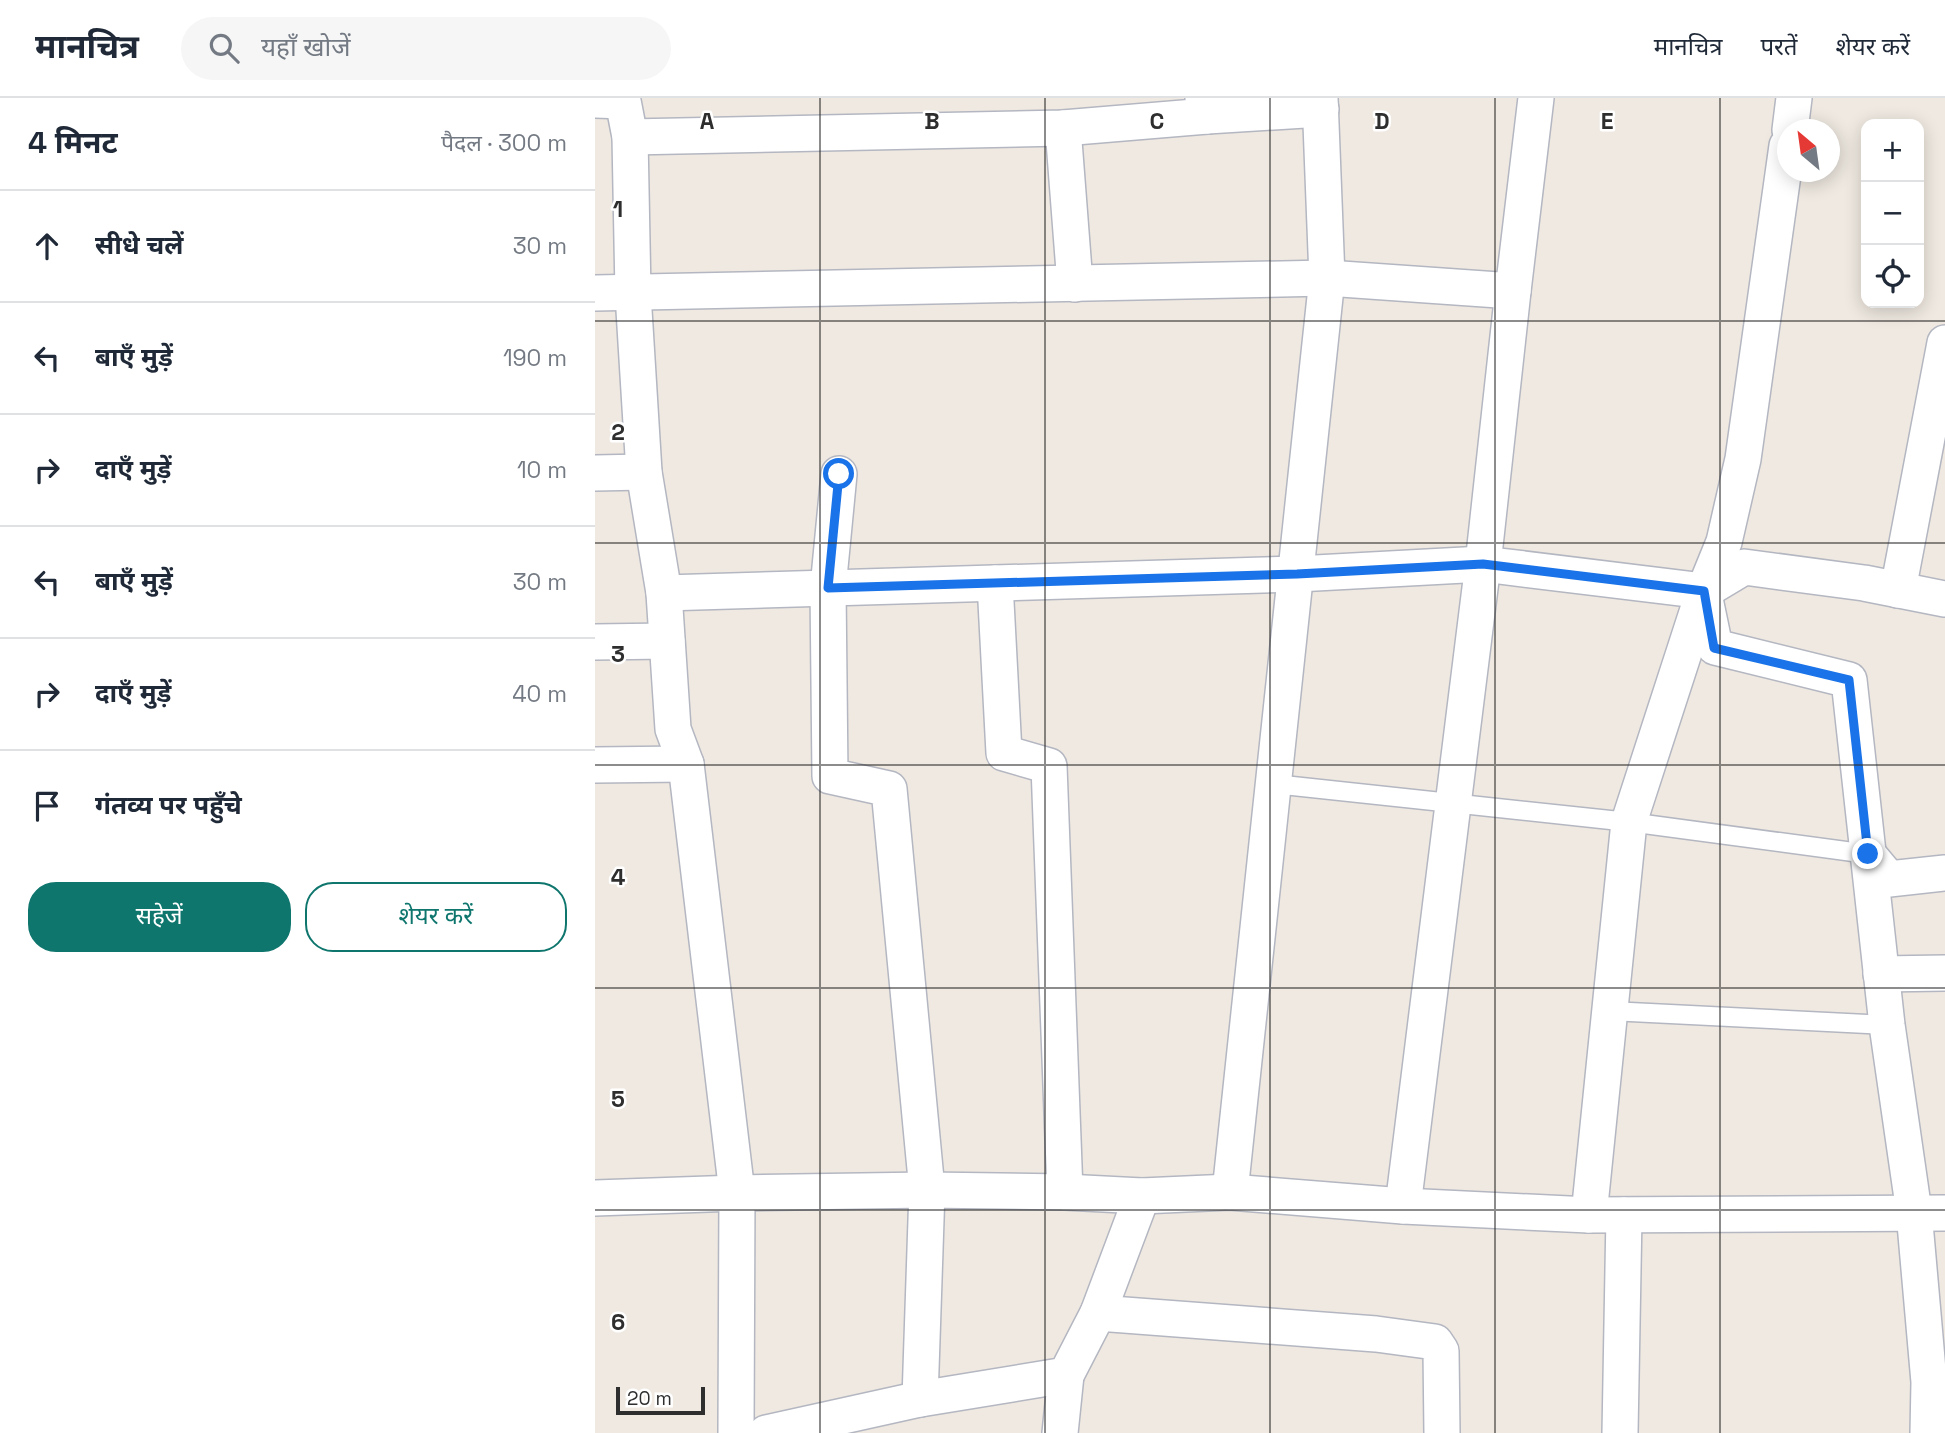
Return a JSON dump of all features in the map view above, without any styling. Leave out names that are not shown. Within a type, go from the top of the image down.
[{"type":"street","points":[[1403,1206],[1483,564],[1536,98]]},
{"type":"street","points":[[1791,119],[1794,98]]},
{"type":"street","points":[[595,100],[623,101],[630,137],[633,294],[644,472],[664,593],[673,729],[687,764],[737,1193],[736,1433]]},
{"type":"street","points":[[630,137],[1063,128],[1205,107],[1321,103],[1327,278],[1230,1192]]},
{"type":"street","points":[[1063,128],[1075,284]]},
{"type":"street","points":[[1589,1215],[1629,821],[1704,591],[1724,542],[1743,459],[1782,182]]},
{"type":"street","points":[[595,293],[1327,278],[1513,291]]},
{"type":"street","points":[[1898,590],[1945,343]]},
{"type":"street","points":[[595,473],[644,472]]},
{"type":"street","points":[[839,474],[828,588],[830,776],[889,789],[926,1190],[920,1399]]},
{"type":"street","points":[[664,593],[1297,574],[1483,564],[1704,591],[1744,567],[1864,583],[1945,599]]},
{"type":"street","points":[[995,583],[1003,754],[1049,766],[1065,1192]]},
{"type":"street","points":[[1704,591],[1714,648],[1849,680],[1887,1025],[1929,1213],[1928,1433]]},
{"type":"street","points":[[595,642],[667,641]]},
{"type":"street","points":[[595,765],[687,764]]},
{"type":"street","points":[[1868,854],[1889,879],[1945,873]]},
{"type":"street","points":[[1881,974],[1945,973]]},
{"type":"street","points":[[595,1198],[926,1190],[1142,1196],[1230,1192],[1403,1206],[1589,1215],[1929,1213]]},
{"type":"street","points":[[1060,1433],[1066,1375],[1098,1313],[1142,1196]]},
{"type":"street","points":[[1621,1433],[1625,1215]]},
{"type":"street","points":[[1098,1313],[1376,1334],[1435,1342],[1441,1351],[1442,1433]]},
{"type":"street","points":[[766,1433],[920,1399],[1066,1375]]},
{"type":"lane","points":[[1274,784],[1629,821],[1868,854]]},
{"type":"lane","points":[[1610,1011],[1887,1025]]},
{"type":"route","points":[[839,474],[828,588],[1297,574],[1483,564],[1704,591],[1714,648],[1849,680],[1868,854]]}]
